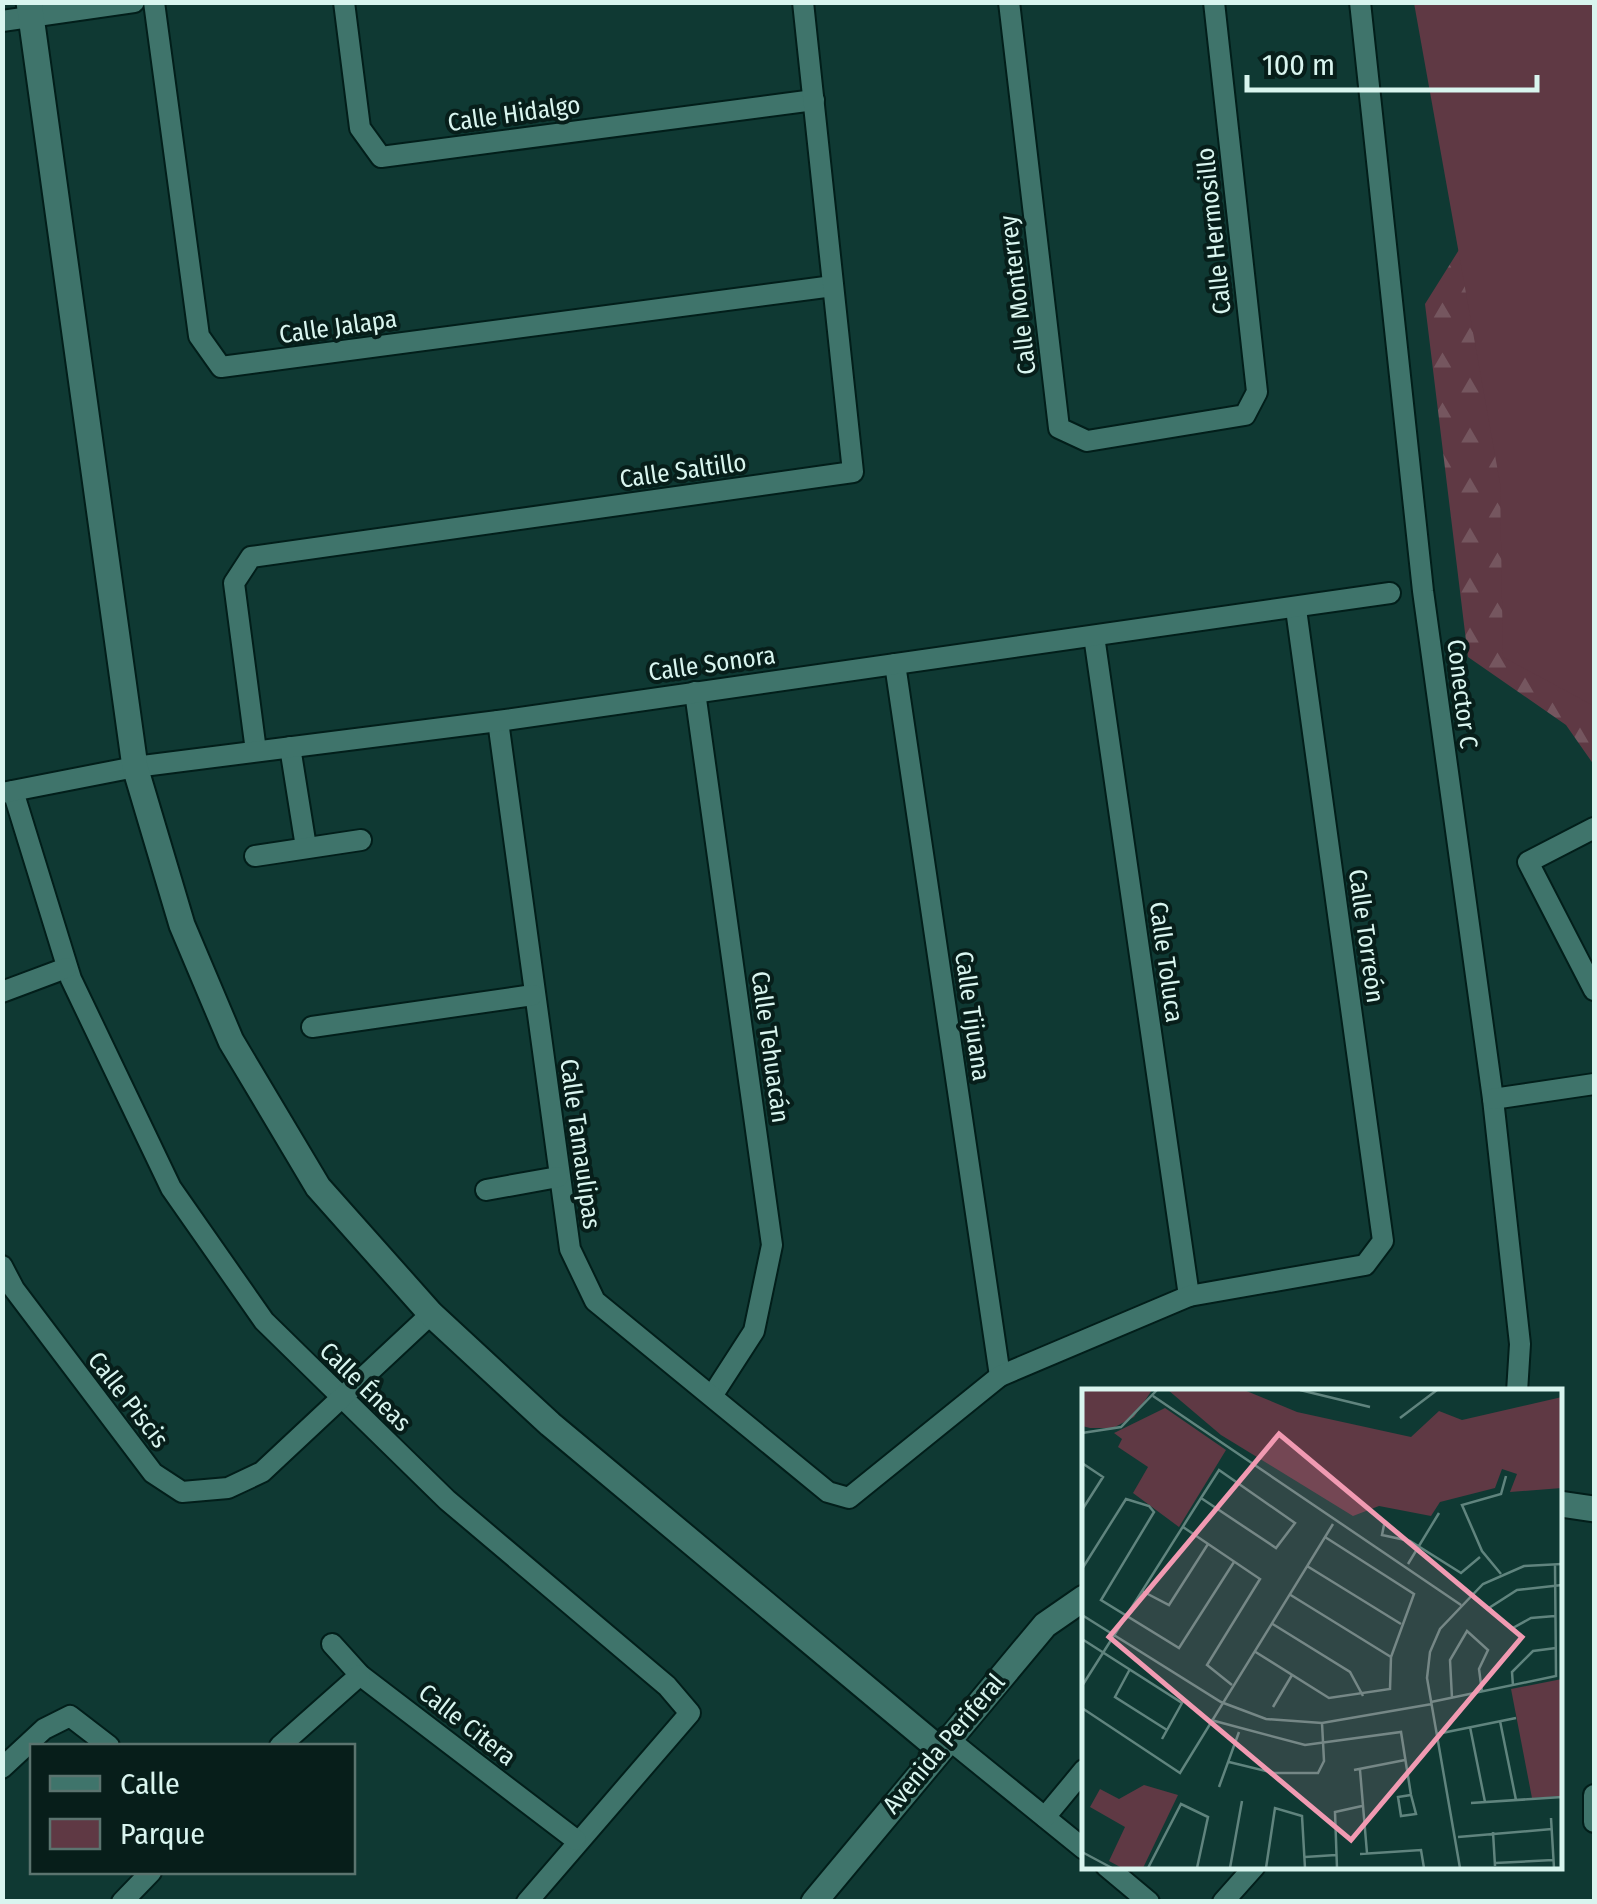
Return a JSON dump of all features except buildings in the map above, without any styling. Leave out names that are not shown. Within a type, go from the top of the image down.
[{"type":"street","points":[[2,21],[30,10],[134,2]]},
{"type":"street","name":"Calle Jalapa","points":[[154,2],[200,336],[221,368],[833,286]]},
{"type":"street","name":"Calle Hidalgo","points":[[344,2],[360,128],[381,157],[814,100]]},
{"type":"street","name":"Calle Saltillo","points":[[256,750],[234,583],[251,558],[854,472],[803,2]]},
{"type":"street","name":"Calle Monterrey","points":[[1009,2],[1059,428],[1087,441],[1209,421]]},
{"type":"street","name":"Calle Hermosillo","points":[[1209,421],[1245,415],[1257,392],[1214,2]]},
{"type":"street","name":"Conector C","points":[[1360,2],[1423,591],[1493,1099],[1520,1344],[1517,1389]]},
{"type":"street","points":[[30,10],[135,767],[182,925],[231,1040],[318,1187],[431,1314],[550,1424],[942,1743],[1082,1847]]},
{"type":"street","name":"Calle Sonora","points":[[8,792],[135,767],[498,720],[1390,593]]},
{"type":"street","name":"Calle Torreón","points":[[1189,1296],[1365,1264],[1382,1241],[1296,609]]},
{"type":"street","name":"Calle Toluca","points":[[1094,636],[1189,1296]]},
{"type":"street","name":"Calle Tijuana","points":[[895,664],[1000,1376]]},
{"type":"street","name":"Calle Tehuacán","points":[[695,692],[772,1244],[754,1331],[712,1396]]},
{"type":"street","name":"Calle Tamaulipas","points":[[498,720],[570,1249],[596,1301],[828,1492],[849,1498],[1000,1376]]},
{"type":"street","points":[[290,747],[306,847]]},
{"type":"street","name":"Calle Éneas","points":[[8,792],[66,968],[171,1188],[264,1322],[447,1500],[667,1686],[690,1713],[576,1840],[527,1902]]},
{"type":"street","points":[[1594,828],[1528,862],[1594,990]]},
{"type":"street","points":[[256,856],[361,840]]},
{"type":"street","points":[[2,992],[66,968]]},
{"type":"street","points":[[312,1027],[533,995]]},
{"type":"street","points":[[1493,1099],[1594,1084]]},
{"type":"street","points":[[486,1190],[558,1177]]},
{"type":"street","name":"Calle Piscis","points":[[2,1266],[14,1289],[153,1473],[182,1492],[228,1488],[262,1472],[431,1314]]},
{"type":"street","points":[[1000,1376],[1189,1296]]},
{"type":"street","points":[[1562,1504],[1594,1509]]},
{"type":"street","name":"Avenida Periferal","points":[[827,1897],[942,1743],[1045,1624],[1082,1599]]},
{"type":"street","name":"Calle Citera","points":[[332,1644],[360,1674],[576,1840]]},
{"type":"street","points":[[282,1744],[360,1674]]},
{"type":"street","points":[[2,1768],[44,1729],[70,1716],[107,1744]]},
{"type":"street","points":[[1044,1817],[1082,1772]]},
{"type":"street","points":[[1594,1795],[1594,1822]]},
{"type":"street","points":[[1110,1869],[1149,1902]]},
{"type":"street","points":[[1222,1902],[1252,1869]]},
{"type":"street","points":[[122,1902],[148,1874]]},
{"type":"green space","points":[[1414,3],[1594,3],[1594,706],[1503,657],[1500,483]]},
{"type":"green space","points":[[1580,57],[1594,64],[1594,765],[1566,725],[1468,657],[1425,304]]}]
